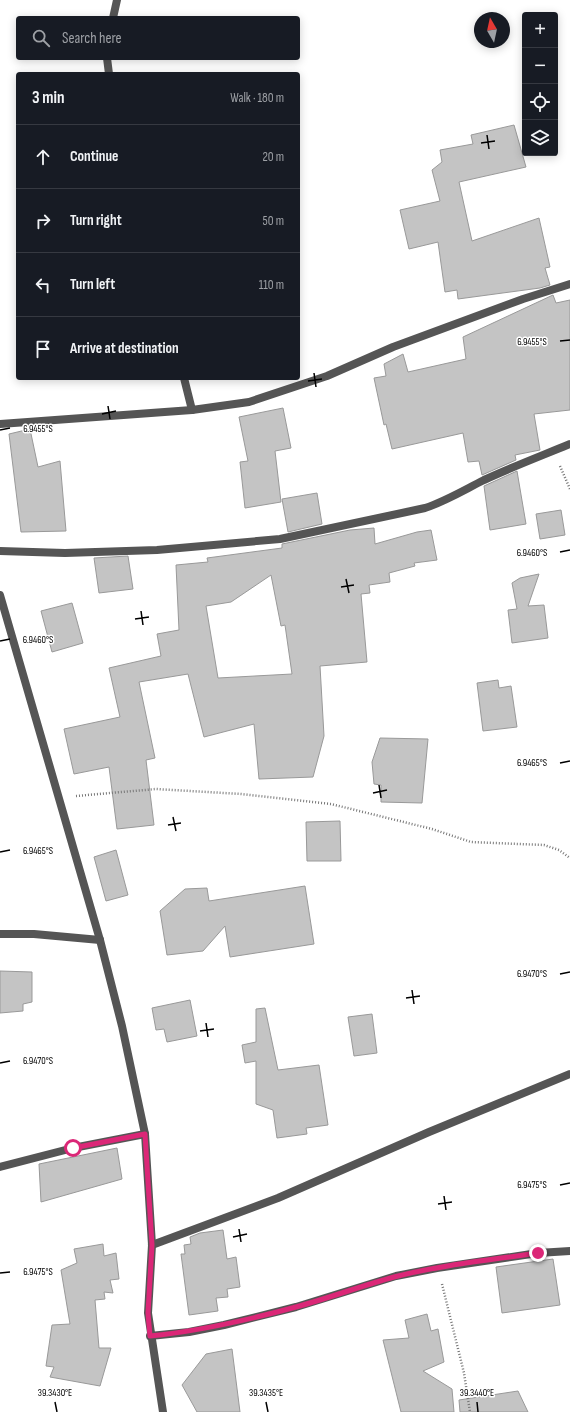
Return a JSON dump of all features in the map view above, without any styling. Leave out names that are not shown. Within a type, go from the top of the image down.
[{"type":"street","points":[[113,16],[117,0]]},
{"type":"street","points":[[107,60],[109,72]]},
{"type":"street","points":[[0,424],[192,410],[249,402],[327,376],[408,341],[522,299],[570,284]]},
{"type":"street","points":[[184,380],[192,410]]},
{"type":"street","points":[[0,551],[65,553],[157,550],[280,539],[425,508],[443,502],[497,474],[570,444]]},
{"type":"street","points":[[0,596],[100,940],[122,1026],[145,1134],[152,1245],[148,1313],[150,1336],[163,1412]]},
{"type":"street","points":[[0,934],[34,934],[100,940]]},
{"type":"street","points":[[152,1245],[278,1198],[436,1129],[570,1074]]},
{"type":"street","points":[[0,1167],[73,1148],[145,1134]]},
{"type":"street","points":[[150,1336],[189,1332],[224,1325],[296,1307],[396,1276],[544,1252],[570,1251]]},
{"type":"path","points":[[554,451],[570,489]]},
{"type":"path","points":[[58,797],[156,789],[241,794],[331,804],[432,829],[471,842],[544,845],[559,850],[570,858]]},
{"type":"path","points":[[438,1268],[464,1373],[470,1412]]},
{"type":"building","points":[[514,125],[526,167],[459,182],[472,241],[539,218],[550,267],[545,268],[550,285],[540,288],[458,299],[457,290],[445,292],[438,242],[409,249],[400,210],[440,201],[432,170],[442,162],[440,150],[473,144],[471,135]]},
{"type":"building","points":[[553,295],[556,303],[570,300],[570,410],[534,414],[540,450],[515,455],[516,460],[482,475],[479,461],[468,462],[463,433],[392,449],[386,424],[384,425],[374,378],[386,376],[384,364],[403,354],[408,372],[466,359],[463,337]]},
{"type":"building","points":[[283,408],[291,448],[275,451],[281,502],[245,508],[240,462],[248,461],[239,417]]},
{"type":"building","points":[[30,429],[38,467],[60,461],[66,531],[21,532],[9,434]]},
{"type":"building","points":[[517,471],[526,524],[490,530],[484,486]]},
{"type":"building","points":[[317,493],[322,524],[288,532],[282,499]]},
{"type":"building","points":[[561,510],[565,535],[540,539],[536,514]]},
{"type":"building","points":[[374,528],[375,544],[417,532],[431,530],[437,560],[414,563],[415,566],[389,573],[390,582],[369,585],[370,593],[361,594],[367,662],[320,666],[324,736],[313,777],[259,779],[254,724],[204,737],[188,674],[139,682],[155,758],[146,760],[154,825],[117,829],[109,767],[74,774],[64,729],[120,717],[109,668],[161,656],[157,634],[179,630],[176,565],[208,562],[207,558],[282,548],[282,544],[350,530]],"holes":[[[271,575],[281,626],[285,625],[292,674],[218,678],[206,606],[231,602]]]},
{"type":"building","points":[[128,556],[133,589],[99,593],[94,558]]},
{"type":"building","points":[[539,574],[528,606],[544,605],[548,638],[512,643],[508,610],[517,609],[512,583],[520,578]]},
{"type":"building","points":[[72,603],[83,643],[52,652],[41,611]]},
{"type":"building","points":[[498,680],[499,688],[511,686],[517,727],[483,731],[477,683]]},
{"type":"building","points":[[380,738],[428,739],[422,803],[381,802],[381,785],[374,784],[372,762]]},
{"type":"building","points":[[340,821],[341,861],[307,861],[306,822]]},
{"type":"building","points":[[116,850],[128,895],[106,901],[94,857]]},
{"type":"building","points":[[305,886],[314,944],[230,957],[225,926],[203,951],[167,955],[160,911],[185,889],[207,888],[209,901]]},
{"type":"building","points":[[0,971],[32,972],[32,1002],[23,1004],[23,1011],[0,1013]]},
{"type":"building","points":[[190,1000],[197,1036],[167,1042],[164,1029],[156,1030],[152,1008]]},
{"type":"building","points":[[265,1008],[278,1070],[319,1065],[328,1125],[306,1128],[307,1134],[277,1138],[273,1110],[256,1104],[256,1061],[245,1063],[242,1045],[256,1042],[256,1009]]},
{"type":"building","points":[[372,1014],[377,1053],[354,1056],[348,1017]]},
{"type":"building","points":[[117,1148],[122,1179],[41,1202],[39,1164]]},
{"type":"building","points":[[223,1230],[227,1259],[236,1257],[240,1287],[227,1289],[228,1297],[216,1298],[218,1311],[189,1315],[181,1254],[185,1254],[184,1245],[191,1244],[190,1237],[200,1233]]},
{"type":"building","points":[[103,1244],[104,1256],[116,1253],[119,1279],[110,1280],[113,1293],[104,1292],[105,1299],[95,1300],[99,1348],[111,1348],[100,1386],[50,1377],[54,1367],[46,1366],[52,1325],[70,1324],[61,1270],[77,1263],[74,1249]]},
{"type":"building","points":[[553,1259],[560,1305],[502,1313],[496,1267]]},
{"type":"building","points":[[427,1314],[431,1331],[438,1329],[444,1362],[423,1371],[452,1389],[454,1412],[401,1412],[383,1340],[409,1338],[405,1320]]},
{"type":"building","points":[[232,1349],[240,1412],[197,1412],[182,1385],[206,1354]]},
{"type":"building","points":[[518,1391],[528,1412],[460,1412],[459,1400]]},
{"type":"route","points":[[73,1148],[145,1134],[152,1245],[148,1313],[150,1336],[189,1332],[224,1325],[296,1307],[396,1276],[538,1253]]}]
